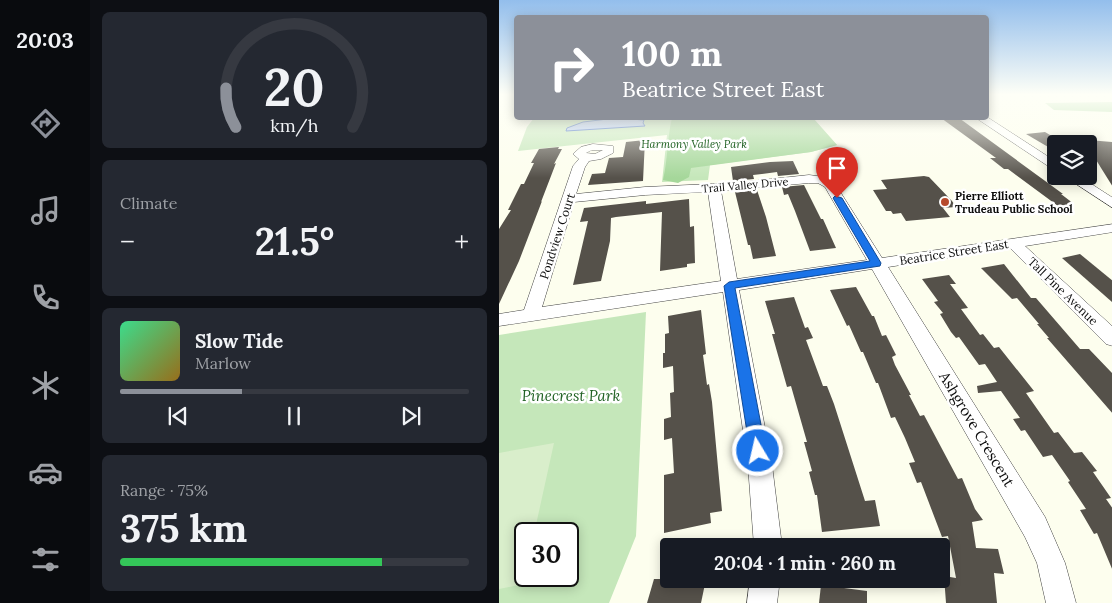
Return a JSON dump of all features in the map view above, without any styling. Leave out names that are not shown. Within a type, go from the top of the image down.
[{"type":"street","points":[[987,122],[1047,161]]},
{"type":"street","name":"Pondview Court","points":[[531,315],[579,166],[586,158]]},
{"type":"street","name":"Trail Valley Drive","points":[[569,199],[661,190],[714,189],[809,179],[826,182],[830,185],[876,263]]},
{"type":"street","points":[[1084,185],[1112,204]]},
{"type":"street","points":[[714,189],[760,465],[767,538]]},
{"type":"street","name":"Beatrice Street East","points":[[499,320],[1112,228]]},
{"type":"street","name":"Tall Pine Avenue","points":[[1013,243],[1112,339]]},
{"type":"street","name":"Ashgrove Crescent","points":[[876,263],[1035,527],[1051,563],[1061,603]]},
{"type":"street","points":[[762,603],[764,588]]},
{"type":"green space","name":"Harmony Valley Park","points":[[531,122],[817,122],[837,145],[811,152],[710,165],[708,180],[662,182],[667,135],[518,151]]},
{"type":"green space","points":[[671,122],[817,122],[837,145],[811,152],[691,168],[689,177],[678,183],[663,180]]},
{"type":"green space","name":"Pinecrest Park","points":[[646,312],[636,536],[609,603],[499,603],[499,335]]},
{"type":"green space","points":[[554,443],[537,522],[514,522],[514,586],[499,589],[499,453]]},
{"type":"water","points":[[583,122],[643,122],[645,126],[566,131],[567,128]]},
{"type":"building","points":[[947,122],[965,122],[1074,204],[1058,206],[990,158],[996,158]]},
{"type":"building","points":[[1045,132],[1050,135],[1047,135],[1047,146],[1026,134]]},
{"type":"building","points":[[645,140],[643,181],[588,185],[592,174],[605,173],[609,158],[623,157],[626,142]]},
{"type":"building","points":[[1097,141],[1113,142],[1113,187],[1097,161]]},
{"type":"building","points":[[559,147],[558,149],[562,149],[554,164],[556,163],[519,261],[499,304],[499,229],[511,210],[508,210],[521,184],[524,184],[534,163],[531,163],[539,149]]},
{"type":"building","points":[[793,161],[799,174],[778,176],[777,172],[753,175],[754,179],[733,181],[731,167]]},
{"type":"building","points":[[929,177],[956,207],[943,208],[950,217],[906,221],[901,213],[893,214],[891,211],[886,211],[873,190],[887,189],[881,180]]},
{"type":"building","points":[[804,185],[821,219],[823,219],[836,248],[810,251],[788,194],[784,195],[782,187]]},
{"type":"building","points":[[757,190],[776,256],[753,259],[735,192]]},
{"type":"building","points":[[689,199],[690,227],[694,226],[695,263],[687,264],[687,267],[660,271],[662,212],[616,217],[611,218],[610,241],[601,281],[573,285],[588,221],[580,222],[584,208],[646,201],[646,204]]},
{"type":"building","points":[[1080,254],[1113,281],[1113,303],[1062,258]]},
{"type":"building","points":[[1004,264],[1031,298],[1036,298],[1080,349],[1089,349],[1113,374],[1113,414],[1047,338],[1049,338],[1037,324],[1039,324],[1017,298],[1012,299],[981,268]]},
{"type":"building","points":[[949,275],[956,284],[950,284],[968,308],[961,309],[980,335],[983,334],[994,348],[999,347],[1034,391],[1026,393],[1054,433],[1058,432],[1074,453],[1082,452],[1097,471],[1093,472],[1111,498],[1106,499],[1113,509],[1113,571],[1097,533],[1094,534],[1080,510],[1086,509],[1052,455],[1043,457],[1025,430],[1021,431],[1013,419],[1020,418],[1001,391],[978,393],[977,386],[997,382],[985,364],[979,365],[959,337],[956,338],[951,332],[940,314],[943,313],[934,302],[938,301],[922,279]]},
{"type":"building","points":[[856,287],[872,316],[874,316],[882,336],[886,335],[896,355],[892,357],[895,365],[920,416],[924,415],[958,479],[962,478],[975,509],[983,520],[972,522],[976,548],[998,549],[1004,574],[994,573],[997,603],[946,603],[945,588],[950,588],[950,577],[956,578],[950,538],[948,536],[942,537],[921,482],[917,483],[909,463],[915,462],[905,438],[895,417],[891,418],[878,383],[876,383],[863,352],[861,352],[849,325],[847,326],[830,290]]},
{"type":"building","points":[[794,297],[805,328],[808,327],[813,338],[806,340],[823,386],[827,386],[834,404],[865,501],[875,500],[880,526],[822,532],[817,495],[815,495],[809,472],[812,471],[804,442],[807,442],[791,386],[787,387],[772,334],[775,334],[765,301]]},
{"type":"building","points":[[701,310],[706,354],[703,355],[707,385],[709,384],[712,402],[722,511],[710,513],[711,523],[664,533],[664,475],[674,473],[672,438],[664,440],[664,419],[671,417],[670,393],[674,392],[673,366],[663,368],[665,334],[669,333],[668,316]]},
{"type":"building","points":[[654,579],[660,579],[660,588],[704,588],[701,603],[647,603]]},
{"type":"building","points":[[821,588],[844,588],[867,591],[867,603],[819,603]]},
{"type":"place","name":"Pierre Elliott Trudeau Public School","points":[[945,202]]},
{"type":"route","points":[[758,451],[729,286],[876,263],[837,198]]}]
